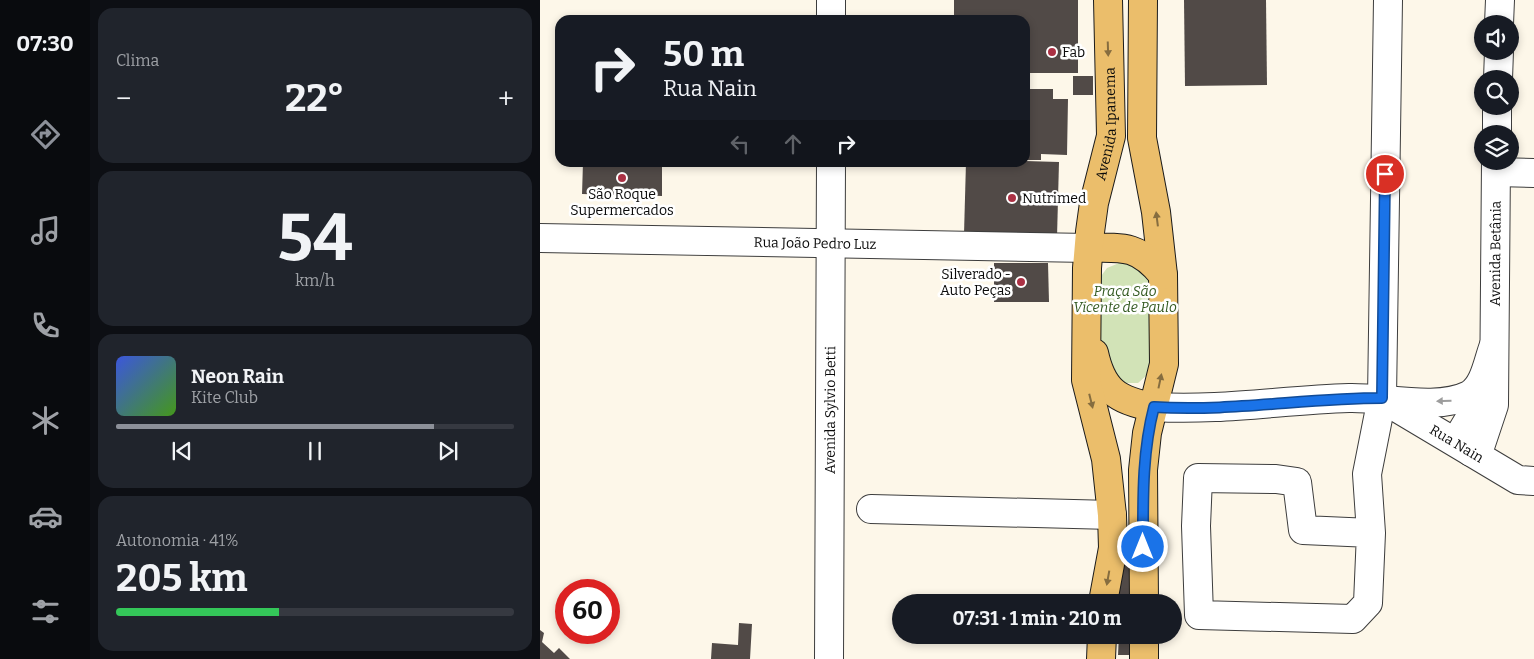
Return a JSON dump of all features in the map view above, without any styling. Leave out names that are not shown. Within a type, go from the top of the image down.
[{"type":"main road","name":"Avenida Ipanema","points":[[1104,594],[1113,548],[1112,515],[1106,459],[1086,380],[1089,248],[1094,203],[1111,136],[1108,0]]},
{"type":"main road","points":[[1143,0],[1142,138],[1156,212],[1163,276],[1164,364],[1147,433],[1143,470],[1144,594]]},
{"type":"main road","points":[[1089,248],[1115,247],[1130,249],[1150,260],[1163,276]]},
{"type":"main road","points":[[1087,292],[1094,355],[1101,378],[1109,390],[1121,398],[1154,407]]},
{"type":"main road","points":[[1101,659],[1102,644]]},
{"type":"main road","points":[[1144,644],[1144,659]]},
{"type":"street","points":[[831,0],[831,15]]},
{"type":"street","points":[[1371,533],[1303,530],[1297,482],[1276,479],[1198,478],[1196,526],[1199,615],[1353,619],[1368,603],[1371,533],[1366,474],[1382,398],[1388,0]]},
{"type":"street","points":[[1500,0],[1500,15]]},
{"type":"street","name":"Avenida Sylvio Betti","points":[[829,659],[831,167]]},
{"type":"street","name":"Avenida Betânia","points":[[1496,170],[1494,404],[1496,450],[1505,468],[1526,481]]},
{"type":"street","points":[[1518,170],[1534,173]]},
{"type":"street","name":"Rua João Pedro Luz","points":[[540,238],[1089,248]]},
{"type":"street","name":"Rua Nain","points":[[1154,407],[1184,409],[1348,398],[1382,398],[1419,402],[1452,401],[1471,394],[1480,385],[1494,345]]},
{"type":"street","name":"Avenida Betânia","points":[[1494,345],[1486,388],[1463,447],[1480,447],[1494,404]]},
{"type":"street","name":"Rua Nain","points":[[1382,398],[1463,447],[1526,481]]},
{"type":"street","points":[[871,509],[1112,515]]},
{"type":"green space","name":"Praça São Vicente de Paulo","points":[[1124,261],[1137,266],[1153,284],[1154,362],[1147,375],[1138,383],[1121,383],[1101,357],[1096,283],[1107,268]]},
{"type":"building","points":[[954,0],[1078,0],[1078,73],[1030,73],[1030,15],[954,15]]},
{"type":"building","points":[[1184,0],[1266,0],[1267,85],[1185,86]]},
{"type":"building","points":[[1073,76],[1093,76],[1093,95],[1073,95]]},
{"type":"building","points":[[1030,89],[1053,89],[1053,99],[1068,99],[1067,155],[1041,154],[1041,160],[1030,160]]},
{"type":"building","name":"Nutrimed","points":[[1030,161],[1059,162],[1057,237],[964,234],[966,167],[1030,167]]},
{"type":"building","name":"São Roque Supermercados","points":[[583,167],[662,167],[662,196],[582,194]]},
{"type":"building","name":"Silverado - Auto Peças","points":[[994,263],[1048,263],[1049,302],[994,302]]},
{"type":"building","points":[[1120,565],[1130,565],[1130,594],[1119,594]]},
{"type":"building","points":[[739,623],[752,624],[750,659],[711,659],[712,643],[738,645]]},
{"type":"building","points":[[540,630],[544,633],[542,642],[554,653],[559,648],[570,659],[540,659]]},
{"type":"building","points":[[1119,644],[1129,644],[1129,655],[1118,655]]},
{"type":"place","name":"Fab","points":[[1052,52]]},
{"type":"place","name":"São Roque Supermercados","points":[[622,178]]},
{"type":"place","name":"Nutrimed","points":[[1012,198]]},
{"type":"place","name":"Silverado - Auto Peças","points":[[1021,282]]},
{"type":"route","points":[[1143,547],[1143,470],[1147,433],[1154,407],[1184,409],[1348,398],[1382,398],[1385,174]]}]
